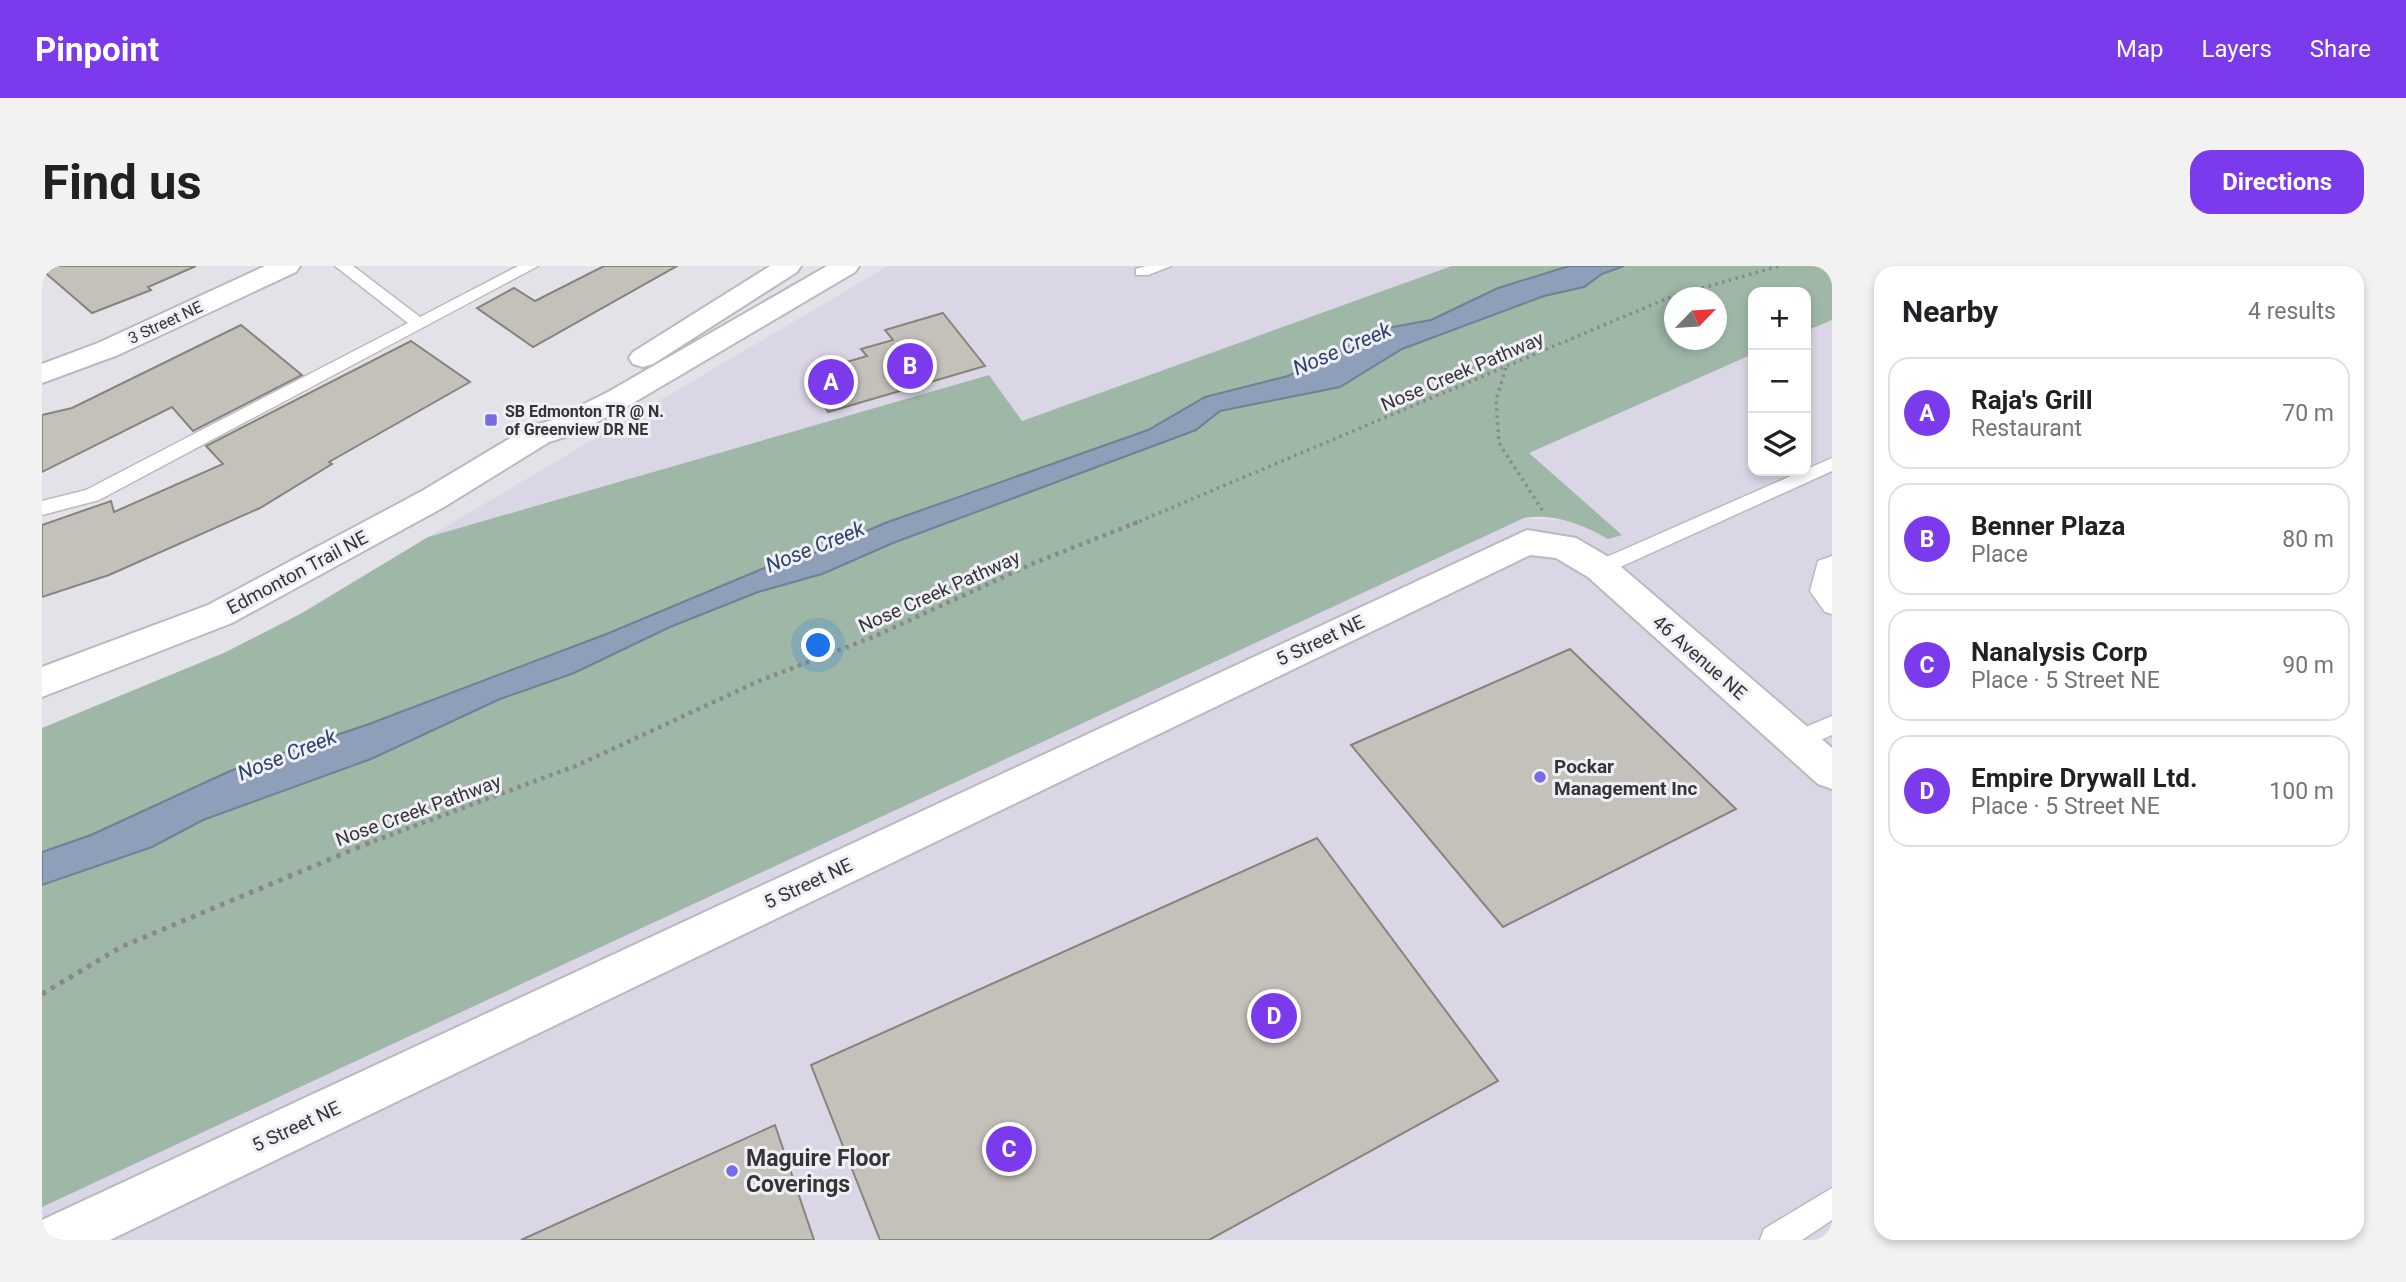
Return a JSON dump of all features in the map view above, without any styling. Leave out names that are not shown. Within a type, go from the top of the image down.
[{"type":"street","name":"3 Street NE","points":[[42,374],[108,349],[287,266]]},
{"type":"street","name":"Edmonton Trail NE","points":[[42,682],[220,614],[433,499],[538,435],[563,411],[707,315],[788,266]]},
{"type":"street","name":"Edmonton Trail NE","points":[[538,435],[563,427],[618,399],[846,266]]},
{"type":"street","name":"5 Street NE","points":[[55,1240],[1527,542],[1564,547]]},
{"type":"street","name":"46 Avenue NE","points":[[1564,547],[1600,568],[1832,772]]},
{"type":"lane","points":[[343,266],[419,324]]},
{"type":"lane","points":[[42,508],[92,495],[530,266]]},
{"type":"lane","points":[[1142,272],[1163,266]]},
{"type":"lane","points":[[1600,568],[1832,464]]},
{"type":"lane","points":[[1832,563],[1825,566],[1820,591],[1832,606]]},
{"type":"lane","points":[[1797,741],[1832,725]]},
{"type":"lane","points":[[1775,1240],[1832,1203]]},
{"type":"path","name":"Nose Creek Pathway","points":[[42,994],[121,947],[422,821],[489,800],[578,765],[759,681],[873,637],[1034,563],[1110,535],[1668,298],[1779,266]]},
{"type":"path","points":[[1507,368],[1496,400],[1499,443],[1523,477],[1564,547]]},
{"type":"shaded area","points":[[888,266],[1453,266],[1022,421],[988,375],[428,537]]},
{"type":"shaded area","points":[[1832,320],[1832,1240],[42,1240],[42,1207],[1524,518],[1565,520],[1586,526],[1608,539],[1621,535],[1528,453],[1748,356],[1748,476],[1811,476],[1811,329]]},
{"type":"green space","points":[[1452,266],[1832,266],[1832,320],[1811,329],[1811,287],[1748,287],[1748,356],[1529,453],[1622,535],[1608,539],[1557,518],[1524,518],[42,1207],[42,728],[226,652],[302,613],[428,537],[989,375],[1022,421]]},
{"type":"water","name":"Nose Creek","points":[[1569,266],[1624,266],[1602,274],[1584,287],[1544,296],[1402,349],[1340,387],[1220,411],[1196,430],[893,543],[822,574],[758,592],[670,627],[574,673],[500,699],[371,759],[203,820],[152,847],[42,885],[42,852],[91,835],[230,771],[369,724],[609,633],[781,561],[818,552],[885,523],[1148,430],[1205,397],[1288,376],[1387,328],[1431,320],[1498,288]]},
{"type":"building","points":[[42,266],[196,266],[148,287],[151,290],[92,313],[42,270]]},
{"type":"building","points":[[604,266],[677,266],[533,347],[477,308],[514,288],[535,301]]},
{"type":"building","points":[[943,313],[985,366],[828,412],[808,381],[840,372],[836,365],[867,356],[861,349],[893,340],[885,330]]},
{"type":"building","points":[[241,325],[302,375],[193,431],[172,407],[42,472],[42,415],[72,408]]},
{"type":"building","points":[[411,341],[470,382],[329,462],[332,464],[260,508],[109,575],[42,597],[42,525],[111,501],[114,512],[223,464],[206,446]]},
{"type":"building","name":"Pockar Management Inc","points":[[1570,649],[1736,809],[1503,927],[1351,745]]},
{"type":"building","points":[[1317,838],[1498,1081],[1209,1240],[880,1240],[811,1065]]},
{"type":"building","name":"Maguire Floor Coverings","points":[[775,1125],[814,1240],[521,1240]]},
{"type":"place","name":"Benner Plaza","points":[[910,366]]},
{"type":"place","name":"Raja's Grill","points":[[831,382]]},
{"type":"place","name":"SB Edmonton TR @ N. of Greenview DR NE","points":[[491,420]]},
{"type":"place","name":"Pockar Management Inc","points":[[1540,777]]},
{"type":"place","name":"Empire Drywall Ltd.","points":[[1274,1016]]},
{"type":"place","name":"Nanalysis Corp","points":[[1009,1149]]},
{"type":"place","name":"Maguire Floor Coverings","points":[[732,1171]]}]
